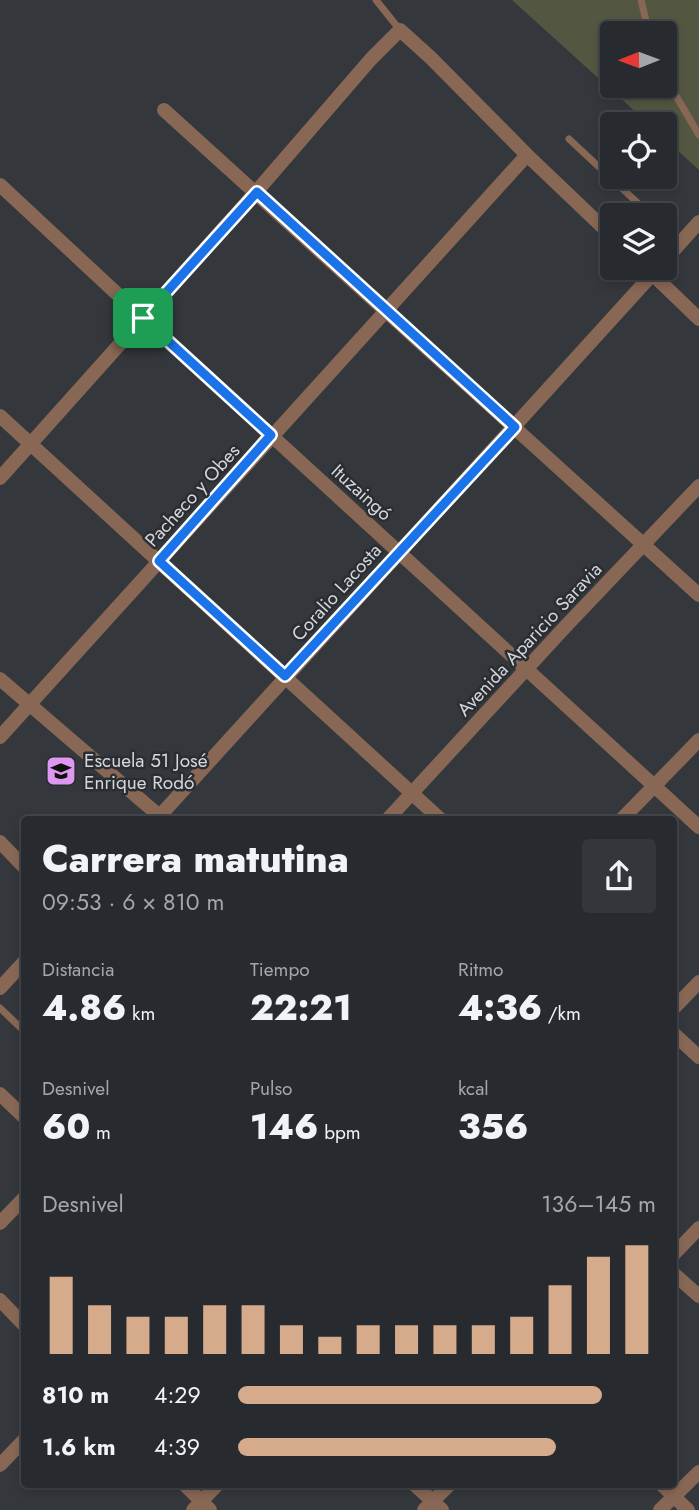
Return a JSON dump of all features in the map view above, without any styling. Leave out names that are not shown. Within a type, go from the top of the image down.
[{"type":"street","points":[[0,478],[257,192],[371,59],[400,30],[600,225]]},
{"type":"street","points":[[164,110],[699,595]]},
{"type":"street","name":"Pacheco y Obes","points":[[0,737],[527,155]]},
{"type":"street","name":"Ituzaingó","points":[[0,185],[699,827]]},
{"type":"street","points":[[677,247],[699,222]]},
{"type":"street","name":"Coralio Lacosta","points":[[162,816],[285,676],[515,427],[642,280]]},
{"type":"street","points":[[662,280],[699,319]]},
{"type":"street","points":[[0,416],[437,816]]},
{"type":"street","name":"Avenida Aparicio Saravia","points":[[391,816],[699,486]]},
{"type":"street","points":[[0,679],[158,816]]},
{"type":"street","points":[[625,816],[699,740]]},
{"type":"street","points":[[0,842],[21,864]]},
{"type":"street","points":[[0,988],[21,965]]},
{"type":"street","points":[[677,1005],[699,982]]},
{"type":"street","points":[[677,1037],[699,1057]]},
{"type":"street","points":[[0,1094],[21,1114]]},
{"type":"street","points":[[0,1223],[21,1201]]},
{"type":"street","points":[[677,1251],[699,1228]]},
{"type":"street","points":[[677,1277],[699,1296]]},
{"type":"street","points":[[0,1300],[21,1322]]},
{"type":"street","points":[[0,1465],[21,1443]]},
{"type":"street","points":[[660,1510],[699,1472]]},
{"type":"street","points":[[187,1488],[201,1507],[215,1488]]},
{"type":"street","points":[[417,1488],[433,1507],[447,1488]]},
{"type":"street","points":[[665,1488],[688,1510]]},
{"type":"lane","points":[[376,0],[400,30]]},
{"type":"lane","points":[[641,0],[646,21]]},
{"type":"lane","points":[[677,97],[699,135]]},
{"type":"lane","points":[[569,139],[638,203]]},
{"type":"lane","points":[[0,1008],[21,1028]]},
{"type":"green space","points":[[512,0],[699,0],[699,170],[677,150],[677,112],[636,112],[620,98],[677,98],[677,21],[600,21],[600,80]]},
{"type":"place","name":"Escuela 51 José Enrique Rodó","points":[[61,771]]},
{"type":"route","points":[[257,192],[515,427],[285,676],[159,561],[271,435],[143,318],[257,192]]}]
